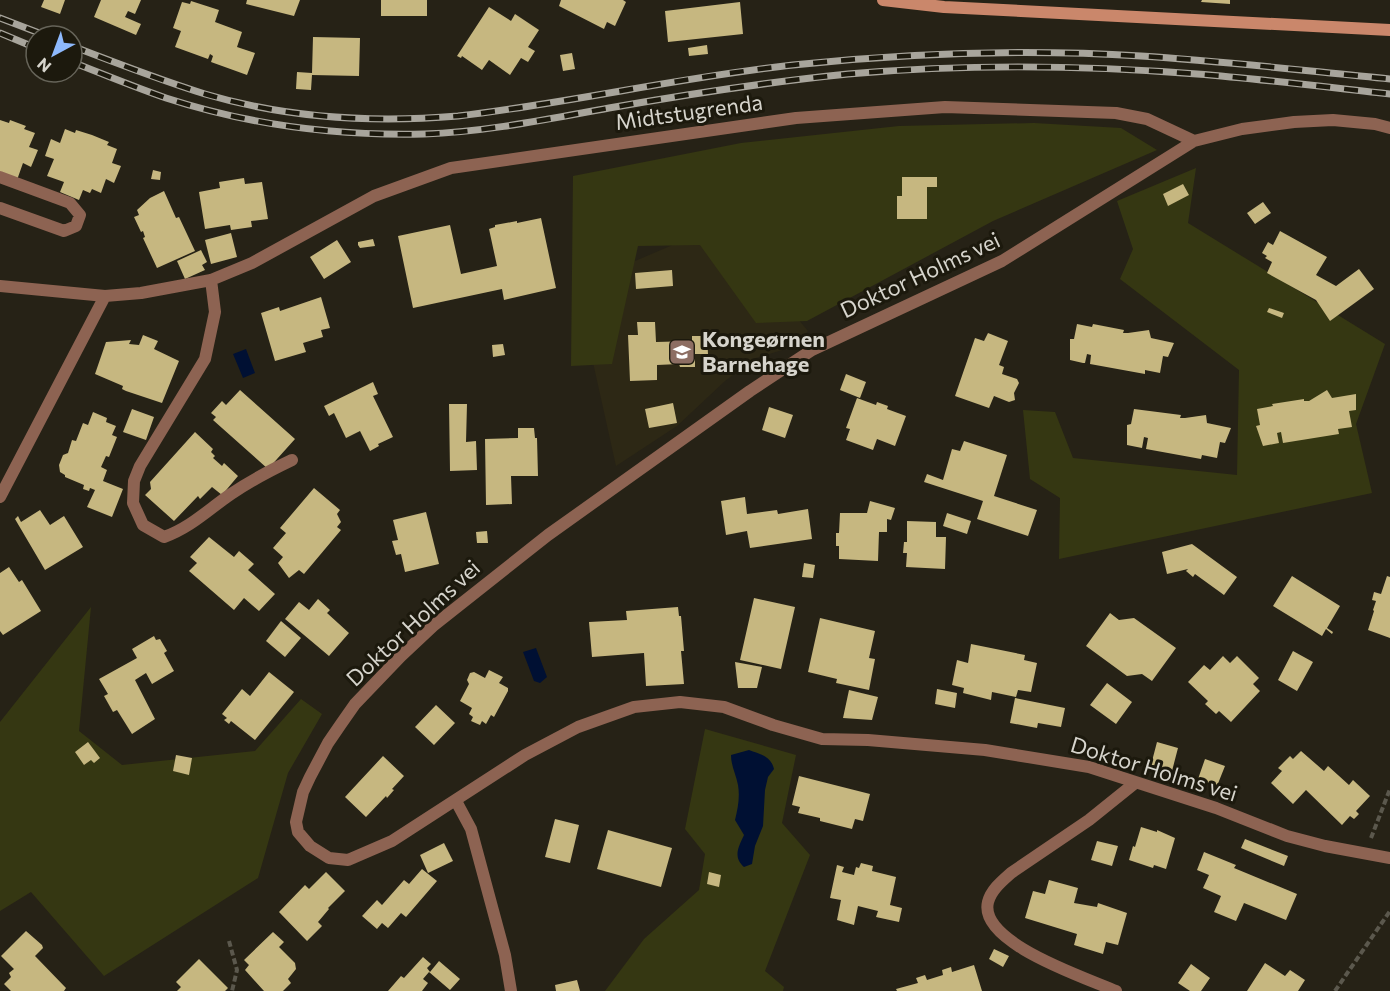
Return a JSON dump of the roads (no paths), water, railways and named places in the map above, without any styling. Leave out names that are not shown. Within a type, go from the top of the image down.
[{"type":"main road","points":[[883,0],[944,7],[1390,30]]},
{"type":"street","name":"Midtstugrenda","points":[[0,286],[105,296],[211,280],[252,263],[374,196],[451,168],[796,118],[945,107],[1116,112],[1148,119],[1194,141]]},
{"type":"street","name":"Doktor Holms vei","points":[[1390,128],[1375,124],[1333,120],[1294,122],[1242,129],[1194,141],[1002,261],[812,350],[750,391],[497,573],[412,645],[355,704],[328,743],[306,785],[297,811],[296,822],[298,832],[310,846],[329,858],[348,860],[392,841],[525,755],[578,727],[634,707],[680,702],[724,707],[773,725],[822,739],[868,740],[985,750],[1089,767],[1216,808],[1287,836],[1325,846],[1390,858]]},
{"type":"street","points":[[0,177],[70,203],[80,215],[76,226],[64,231],[0,208]]},
{"type":"street","points":[[211,280],[215,312],[206,359],[140,466],[134,481],[133,503],[142,525],[164,537],[181,531],[232,493],[292,460]]},
{"type":"street","points":[[0,497],[105,296]]},
{"type":"street","points":[[1116,991],[1023,950],[1008,940],[988,915],[988,902],[999,883],[1011,873],[1089,820],[1135,783]]},
{"type":"street","points":[[456,801],[471,829],[505,955],[511,991]]},
{"type":"water","points":[[246,349],[255,373],[243,378],[233,354]]},
{"type":"water","points":[[536,648],[547,677],[540,683],[534,681],[523,652]]},
{"type":"water","points":[[749,750],[768,758],[774,769],[768,777],[763,826],[755,846],[752,864],[744,867],[738,856],[738,848],[744,835],[735,820],[739,789],[731,755]]},
{"type":"railway","points":[[0,18],[24,27]]},
{"type":"railway","points":[[0,33],[24,43]]},
{"type":"railway","points":[[84,51],[205,94],[267,109],[330,117],[394,119],[458,116],[500,111],[751,70],[923,55],[1054,53],[1141,56],[1390,79]]},
{"type":"railway","points":[[84,67],[166,98],[229,115],[326,131],[391,134],[470,131],[669,98],[848,74],[979,67],[1066,67],[1153,71],[1245,78],[1390,94]]},
{"type":"place","name":"Kongeørnen Barnehage","points":[[682,352]]}]
